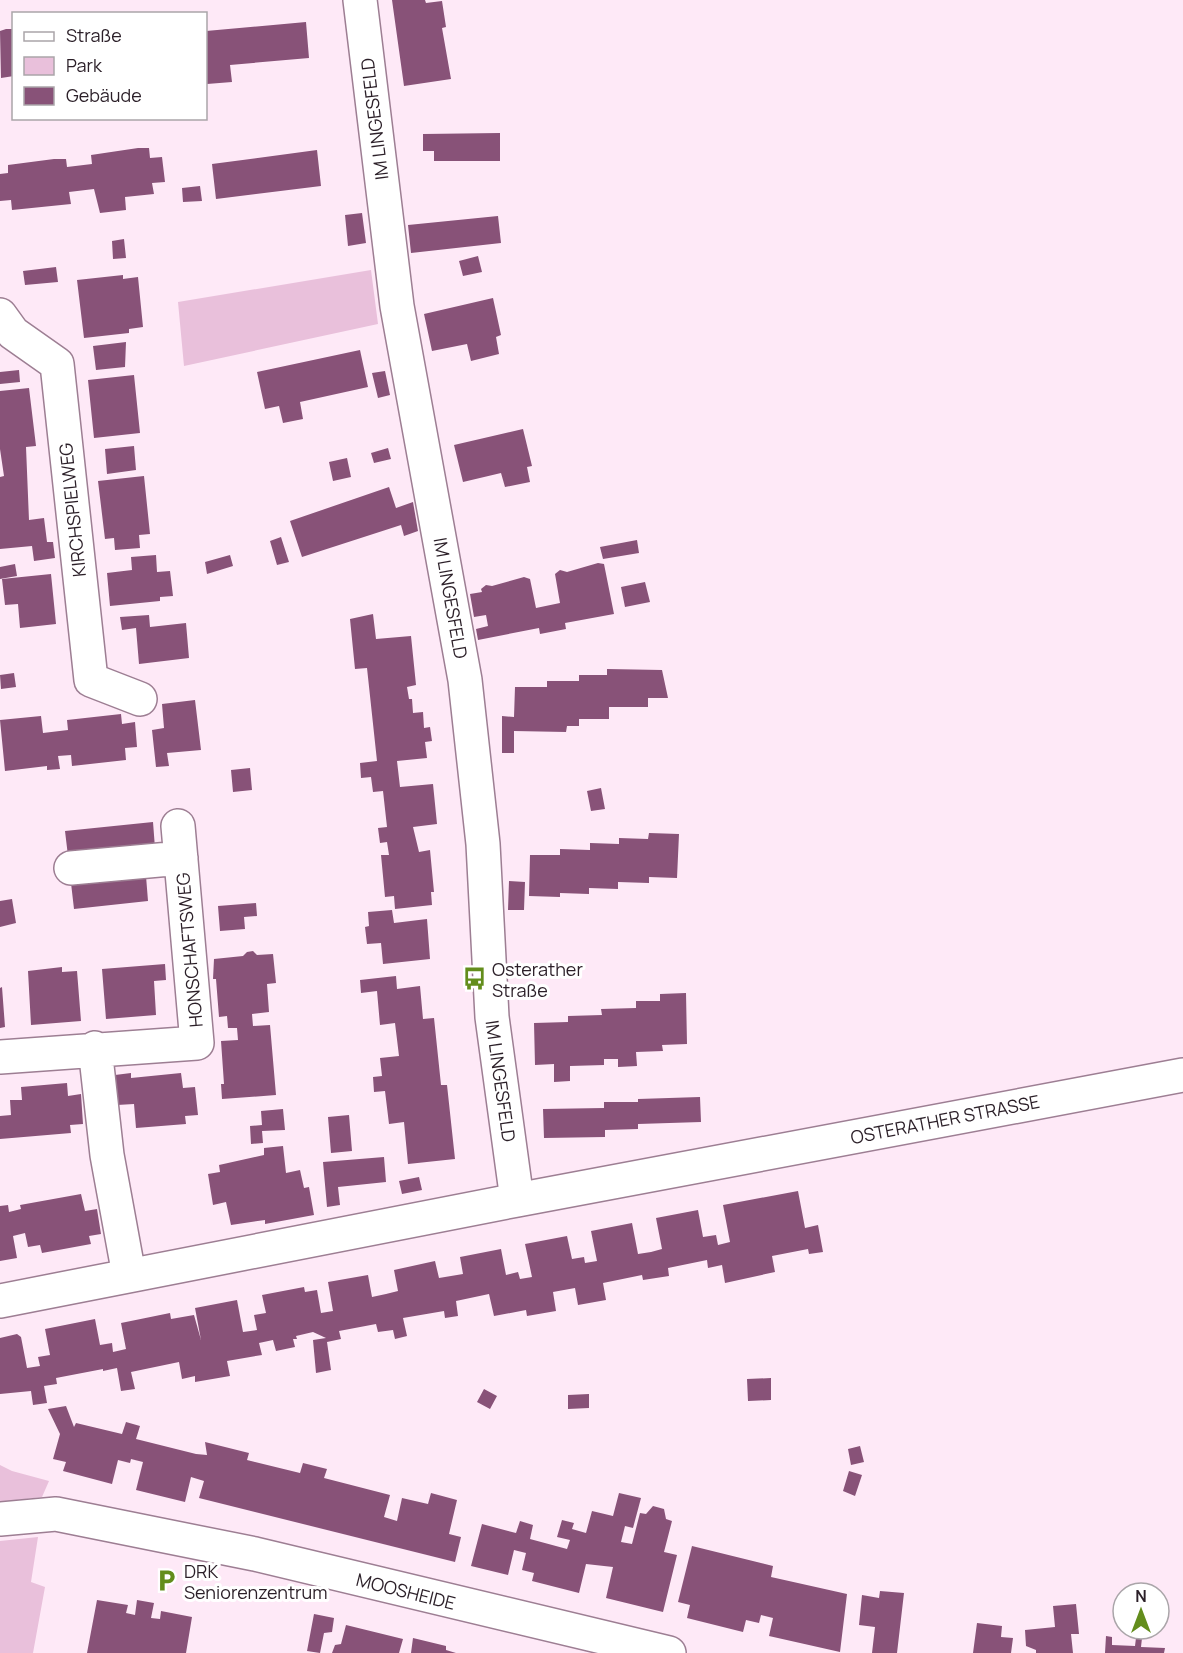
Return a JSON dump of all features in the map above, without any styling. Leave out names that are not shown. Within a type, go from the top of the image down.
[{"type":"street","name":"IM LINGESFELD","points":[[360,0],[397,306],[465,680],[483,844],[492,1017],[518,1200]]},
{"type":"street","name":"KIRCHSPIELWEG","points":[[0,315],[13,333],[57,364],[91,680],[140,699]]},
{"type":"street","name":"HONSCHAFTSWEG","points":[[0,1056],[197,1043],[178,826]]},
{"type":"street","points":[[71,868],[181,858]]},
{"type":"street","points":[[95,1048],[107,1155],[129,1275]]},
{"type":"street","name":"OSTERATHER STRASSE","points":[[0,1301],[518,1200],[1183,1075]]},
{"type":"street","name":"MOOSHEIDE","points":[[0,1519],[56,1514],[80,1518],[255,1554],[669,1653]]},
{"type":"green space","points":[[371,270],[378,324],[184,366],[178,302]]},
{"type":"green space","points":[[0,1465],[12,1471],[49,1481],[42,1497],[0,1502]]},
{"type":"green space","points":[[38,1537],[31,1582],[45,1587],[33,1653],[0,1653],[0,1541]]},
{"type":"building","points":[[392,0],[425,0],[426,3],[442,1],[446,27],[442,28],[451,79],[404,86]]},
{"type":"building","points":[[306,22],[309,58],[230,65],[232,82],[207,84],[207,31]]},
{"type":"building","points":[[12,29],[12,76],[1,78],[0,31]]},
{"type":"building","points":[[500,133],[500,161],[434,161],[434,151],[423,151],[423,134]]},
{"type":"building","points":[[149,148],[150,158],[162,157],[165,182],[152,183],[154,194],[125,197],[126,210],[100,213],[94,189],[69,192],[71,204],[12,210],[11,200],[0,201],[0,174],[8,173],[8,165],[54,159],[66,159],[67,167],[92,164],[91,155]]},
{"type":"building","points":[[317,150],[321,186],[216,199],[212,164]]},
{"type":"building","points":[[200,186],[202,201],[183,202],[182,188]]},
{"type":"building","points":[[362,213],[366,243],[348,246],[345,215]]},
{"type":"building","points":[[498,216],[501,243],[411,253],[408,225]]},
{"type":"building","points":[[124,239],[126,258],[113,259],[112,241]]},
{"type":"building","points":[[478,256],[482,272],[463,276],[459,261]]},
{"type":"building","points":[[56,267],[58,282],[25,285],[23,271]]},
{"type":"building","points":[[123,275],[123,279],[138,277],[143,327],[129,329],[129,333],[84,338],[77,280]]},
{"type":"building","points":[[493,298],[501,335],[496,337],[499,354],[471,361],[467,344],[432,351],[424,314]]},
{"type":"building","points":[[126,342],[125,367],[96,370],[93,346]]},
{"type":"building","points":[[360,350],[368,387],[300,402],[303,419],[283,423],[279,406],[265,409],[257,372]]},
{"type":"building","points":[[19,370],[20,382],[0,384],[0,372]]},
{"type":"building","points":[[385,371],[390,395],[378,398],[372,373]]},
{"type":"building","points":[[134,375],[140,433],[94,438],[88,380]]},
{"type":"building","points":[[29,388],[36,446],[26,447],[29,520],[44,518],[47,542],[53,542],[55,558],[34,561],[32,546],[0,549],[0,477],[4,476],[0,449],[0,391]]},
{"type":"building","points":[[523,429],[532,466],[527,467],[530,482],[505,487],[501,473],[463,482],[454,445]]},
{"type":"building","points":[[134,446],[136,470],[107,474],[105,449]]},
{"type":"building","points":[[388,448],[391,459],[374,463],[371,453]]},
{"type":"building","points":[[347,458],[351,477],[333,481],[329,462]]},
{"type":"building","points":[[144,476],[150,534],[139,535],[140,548],[115,550],[114,538],[105,539],[98,481]]},
{"type":"building","points":[[389,487],[396,508],[413,502],[418,531],[404,536],[401,525],[302,557],[290,521]]},
{"type":"building","points":[[281,537],[289,562],[277,565],[270,541]]},
{"type":"building","points":[[637,540],[639,553],[603,559],[600,547]]},
{"type":"building","points":[[156,555],[157,572],[170,571],[173,596],[160,597],[160,601],[110,606],[107,573],[132,570],[131,557]]},
{"type":"building","points":[[230,555],[233,566],[207,574],[205,562]]},
{"type":"building","points":[[598,563],[604,564],[614,614],[565,623],[566,629],[540,634],[539,628],[478,640],[476,629],[488,626],[486,615],[474,617],[470,594],[482,592],[481,589],[486,585],[492,586],[524,577],[530,579],[536,608],[560,603],[555,574],[560,570],[567,572]]},
{"type":"building","points":[[15,564],[17,576],[0,579],[0,567]]},
{"type":"building","points":[[51,574],[56,624],[20,628],[18,604],[5,605],[2,579]]},
{"type":"building","points":[[645,582],[650,602],[625,607],[621,587]]},
{"type":"building","points":[[373,614],[376,639],[411,636],[416,685],[407,687],[409,699],[412,699],[413,713],[423,712],[424,728],[430,727],[432,741],[425,742],[427,758],[397,761],[400,787],[433,784],[437,824],[413,827],[419,852],[430,850],[434,892],[431,892],[432,905],[395,909],[394,896],[385,897],[381,855],[389,855],[387,842],[380,843],[378,828],[387,827],[383,791],[373,792],[371,777],[361,778],[360,763],[377,761],[367,668],[355,669],[350,619]]},
{"type":"building","points":[[149,615],[150,627],[186,623],[189,658],[139,664],[136,628],[122,630],[120,617]]},
{"type":"building","points":[[607,669],[662,670],[668,698],[648,698],[648,707],[609,707],[609,719],[579,719],[579,726],[567,726],[566,732],[514,731],[514,753],[502,753],[502,716],[514,717],[515,687],[547,687],[547,681],[579,681],[579,675],[607,675]]},
{"type":"building","points":[[14,673],[16,687],[1,689],[0,675]]},
{"type":"building","points":[[195,700],[201,750],[167,753],[169,766],[156,767],[152,730],[164,728],[162,704]]},
{"type":"building","points":[[121,714],[122,724],[135,722],[137,747],[125,748],[126,760],[72,766],[71,755],[58,756],[60,769],[47,770],[47,766],[5,771],[0,720],[41,716],[43,733],[68,730],[67,720]]},
{"type":"building","points":[[250,768],[252,790],[233,792],[231,770]]},
{"type":"building","points":[[601,788],[605,809],[591,811],[587,791]]},
{"type":"building","points":[[153,822],[155,848],[68,856],[65,831]]},
{"type":"building","points":[[649,833],[679,834],[677,878],[649,877],[649,883],[618,882],[618,889],[589,888],[589,894],[560,893],[560,897],[529,896],[530,855],[560,855],[560,849],[590,850],[590,843],[619,844],[619,838],[648,839]]},
{"type":"building","points":[[146,876],[148,901],[74,909],[71,883]]},
{"type":"building","points":[[509,881],[525,882],[524,910],[508,910]]},
{"type":"building","points":[[12,899],[16,923],[0,927],[0,901]]},
{"type":"building","points":[[256,903],[257,916],[244,917],[245,929],[220,931],[218,906]]},
{"type":"building","points":[[392,910],[394,923],[427,919],[430,959],[383,964],[381,943],[367,944],[365,927],[369,926],[368,912]]},
{"type":"building","points":[[253,951],[257,955],[273,954],[276,983],[267,984],[269,1012],[252,1014],[253,1026],[270,1025],[276,1095],[222,1099],[221,1084],[224,1084],[221,1041],[238,1040],[237,1028],[228,1028],[227,1016],[219,1017],[216,979],[213,979],[214,959],[243,956]]},
{"type":"building","points":[[165,964],[166,980],[154,981],[156,1015],[106,1019],[102,969]]},
{"type":"building","points":[[62,967],[62,972],[77,971],[81,1021],[31,1025],[28,971]]},
{"type":"building","points":[[396,976],[397,989],[420,986],[423,1019],[434,1018],[441,1085],[447,1085],[455,1159],[408,1164],[404,1122],[389,1124],[385,1091],[374,1092],[373,1077],[382,1076],[380,1058],[399,1056],[395,1023],[380,1025],[377,991],[361,993],[360,980]]},
{"type":"building","points":[[2,987],[5,1027],[0,1028],[0,988]]},
{"type":"building","points":[[686,993],[687,1044],[662,1045],[663,1051],[636,1052],[637,1066],[618,1067],[618,1059],[604,1059],[604,1065],[570,1066],[570,1081],[554,1082],[554,1064],[535,1065],[534,1023],[568,1022],[568,1016],[602,1015],[601,1009],[636,1008],[636,1001],[660,1001],[660,994]]},
{"type":"building","points":[[131,1073],[131,1078],[181,1073],[183,1088],[195,1087],[198,1115],[185,1116],[186,1124],[136,1128],[134,1104],[117,1105],[115,1075]]},
{"type":"building","points":[[67,1083],[68,1096],[81,1094],[83,1124],[70,1125],[71,1133],[0,1139],[0,1116],[11,1115],[10,1100],[22,1100],[21,1087]]},
{"type":"building","points":[[700,1097],[701,1122],[638,1124],[638,1129],[605,1130],[605,1137],[544,1138],[543,1109],[604,1108],[604,1102]]},
{"type":"building","points":[[283,1109],[285,1130],[262,1131],[263,1143],[251,1144],[250,1126],[262,1125],[261,1111]]},
{"type":"building","points":[[349,1115],[352,1151],[331,1153],[328,1117]]},
{"type":"building","points":[[283,1146],[286,1173],[300,1170],[304,1188],[309,1187],[314,1215],[265,1224],[265,1220],[231,1225],[226,1202],[213,1205],[208,1174],[220,1172],[219,1165],[264,1155],[264,1148]]},
{"type":"building","points":[[384,1157],[386,1182],[338,1187],[340,1205],[327,1207],[323,1162]]},
{"type":"building","points":[[419,1177],[422,1190],[402,1194],[399,1181]]},
{"type":"building","points":[[798,1191],[805,1228],[818,1225],[823,1252],[809,1254],[808,1249],[772,1256],[775,1272],[725,1283],[722,1265],[708,1268],[707,1260],[668,1268],[669,1276],[643,1280],[642,1275],[603,1283],[606,1300],[578,1305],[575,1288],[553,1292],[556,1311],[527,1316],[526,1310],[494,1316],[489,1294],[456,1301],[458,1316],[445,1318],[444,1311],[403,1318],[407,1336],[395,1339],[393,1330],[378,1332],[376,1324],[339,1331],[341,1339],[327,1342],[331,1370],[316,1373],[313,1340],[326,1338],[313,1332],[296,1336],[297,1339],[293,1339],[295,1347],[276,1351],[273,1340],[259,1343],[262,1355],[227,1361],[230,1376],[195,1382],[195,1376],[182,1379],[179,1362],[131,1372],[135,1389],[121,1391],[117,1368],[56,1378],[57,1384],[44,1386],[47,1403],[33,1405],[31,1391],[0,1394],[0,1338],[17,1334],[21,1337],[27,1368],[40,1366],[38,1357],[50,1355],[45,1329],[95,1319],[100,1345],[112,1343],[113,1352],[126,1349],[121,1323],[170,1313],[171,1319],[194,1315],[201,1340],[195,1308],[237,1300],[243,1332],[257,1330],[254,1315],[266,1313],[262,1295],[304,1287],[305,1292],[317,1290],[321,1313],[333,1311],[328,1282],[368,1275],[372,1297],[398,1291],[394,1270],[435,1261],[439,1278],[463,1274],[460,1257],[501,1249],[506,1275],[518,1272],[520,1279],[532,1277],[525,1244],[567,1236],[572,1259],[584,1257],[585,1263],[597,1261],[591,1231],[632,1223],[638,1254],[651,1252],[662,1249],[656,1218],[698,1210],[703,1237],[716,1235],[718,1245],[730,1242],[723,1205]]},
{"type":"building","points":[[81,1194],[85,1211],[97,1209],[101,1234],[89,1236],[91,1244],[42,1253],[40,1245],[28,1247],[25,1233],[13,1236],[17,1258],[0,1261],[0,1206],[8,1205],[9,1212],[21,1209],[20,1205]]},
{"type":"building","points":[[771,1378],[771,1400],[748,1401],[747,1379]]},
{"type":"building","points":[[484,1389],[497,1396],[490,1409],[477,1402]]},
{"type":"building","points":[[589,1394],[589,1408],[568,1409],[568,1395]]},
{"type":"building","points":[[66,1406],[74,1427],[76,1423],[122,1434],[126,1422],[140,1426],[136,1439],[196,1454],[207,1455],[205,1442],[249,1453],[247,1460],[300,1473],[303,1463],[327,1469],[324,1478],[390,1495],[384,1517],[397,1521],[402,1498],[428,1504],[431,1493],[457,1500],[449,1534],[461,1537],[455,1562],[199,1498],[204,1481],[191,1477],[185,1502],[136,1490],[143,1462],[131,1459],[130,1463],[118,1460],[112,1484],[63,1471],[66,1462],[53,1459],[60,1434],[48,1409]]},
{"type":"building","points":[[860,1446],[864,1462],[851,1465],[848,1449]]},
{"type":"building","points":[[849,1471],[862,1475],[855,1496],[843,1491]]},
{"type":"building","points":[[619,1493],[641,1498],[633,1528],[625,1526],[621,1542],[632,1544],[640,1513],[646,1514],[653,1506],[664,1509],[666,1519],[672,1521],[664,1552],[677,1555],[663,1612],[606,1598],[613,1567],[586,1564],[579,1593],[532,1581],[534,1573],[522,1570],[526,1553],[514,1550],[508,1575],[471,1566],[482,1524],[516,1533],[520,1521],[533,1525],[530,1539],[567,1549],[570,1540],[557,1537],[562,1520],[574,1523],[572,1529],[586,1533],[592,1511],[613,1516]]},
{"type":"building","points":[[692,1546],[773,1566],[771,1577],[847,1594],[840,1652],[769,1636],[773,1618],[761,1615],[759,1623],[746,1620],[743,1632],[687,1618],[690,1605],[678,1602]]},
{"type":"building","points":[[880,1591],[904,1593],[897,1653],[872,1653],[875,1627],[859,1625],[862,1595],[879,1598]]},
{"type":"building","points":[[97,1600],[128,1605],[126,1613],[135,1615],[137,1600],[154,1603],[151,1618],[160,1619],[161,1611],[192,1617],[186,1653],[87,1653]]},
{"type":"building","points":[[1076,1604],[1079,1634],[1071,1634],[1073,1653],[1036,1653],[1036,1650],[1026,1646],[1025,1630],[1055,1627],[1053,1606]]},
{"type":"building","points":[[314,1614],[334,1618],[332,1632],[324,1633],[320,1653],[307,1651]]},
{"type":"building","points":[[977,1623],[1002,1626],[1001,1637],[1013,1638],[1011,1653],[973,1653]]},
{"type":"building","points":[[346,1625],[403,1639],[399,1653],[332,1653],[335,1645],[341,1644]]},
{"type":"building","points":[[1106,1636],[1111,1637],[1112,1645],[1135,1646],[1136,1641],[1142,1641],[1141,1647],[1165,1648],[1164,1653],[1105,1653]]},
{"type":"building","points":[[413,1638],[446,1646],[446,1650],[456,1653],[411,1653]]},
{"type":"place","name":"Osterather Straße","points":[[474,979]]},
{"type":"place","name":"DRK Seniorenzentrum","points":[[166,1581]]}]
